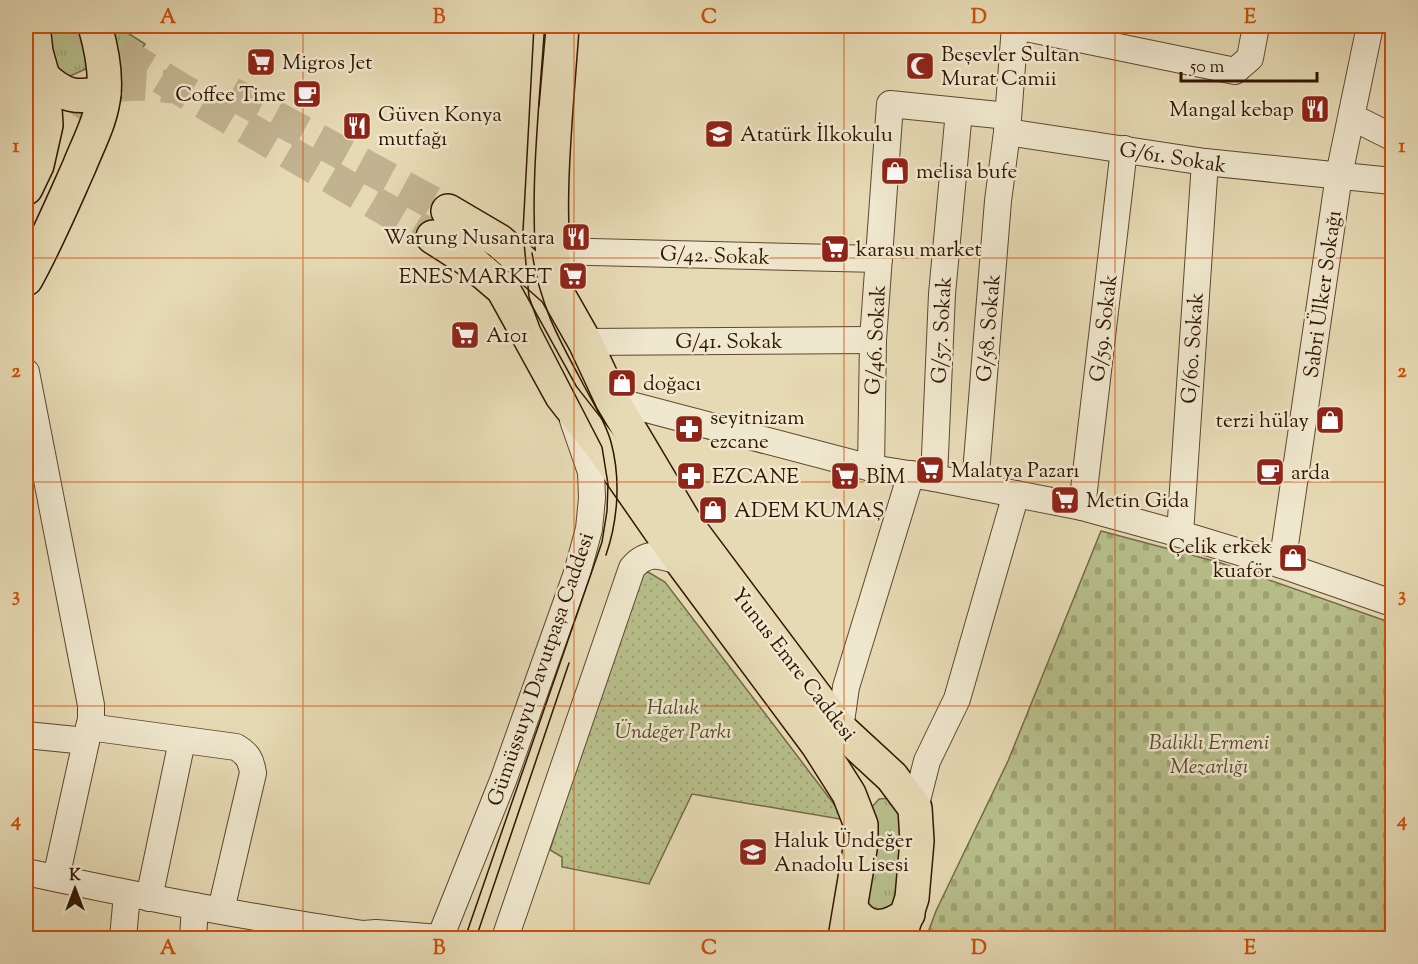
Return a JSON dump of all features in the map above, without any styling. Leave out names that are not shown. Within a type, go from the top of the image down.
[{"type":"main road","points":[[26,279],[56,219],[91,139],[104,94],[101,52],[95,26]]},
{"type":"main road","points":[[556,291],[551,250],[551,186],[562,26]]},
{"type":"main road","points":[[34,47],[56,90],[70,96],[104,94]]},
{"type":"main road","points":[[26,188],[37,165],[46,125],[34,47]]},
{"type":"main road","points":[[26,233],[48,191],[76,117]]},
{"type":"main road","name":"Yunus Emre Caddesi","points":[[848,923],[861,843],[861,825],[856,808],[818,745],[682,562],[602,447],[562,396],[503,289],[469,260],[441,224],[499,241],[556,291],[585,342],[612,400],[684,521],[840,729],[892,777],[915,808]]},
{"type":"main road","points":[[856,808],[862,794],[871,786],[887,777],[892,777]]},
{"type":"main road","points":[[848,923],[855,916],[872,925],[904,926],[912,898],[916,853],[915,808]]},
{"type":"street","points":[[1015,26],[1235,70],[1250,58],[1256,26]]},
{"type":"street","name":"G/58. Sokak","points":[[975,486],[1015,26]]},
{"type":"street","name":"Sabri Ülker Sokağı","points":[[1282,565],[1339,175],[1370,26]]},
{"type":"street","name":"G/46. Sokak","points":[[871,468],[873,340],[890,104],[959,111]]},
{"type":"street","points":[[959,111],[1008,124]]},
{"type":"street","name":"G/57. Sokak","points":[[840,729],[846,687],[922,476],[959,111]]},
{"type":"street","points":[[1352,117],[1392,137]]},
{"type":"street","name":"G/61. Sokak","points":[[1008,124],[1124,149],[1204,162],[1392,181]]},
{"type":"street","name":"G/59. Sokak","points":[[1082,507],[1124,149]]},
{"type":"street","name":"G/60. Sokak","points":[[1180,534],[1204,162]]},
{"type":"street","name":"G/42. Sokak","points":[[551,250],[879,259]]},
{"type":"street","name":"G/41. Sokak","points":[[585,342],[873,340]]},
{"type":"street","points":[[26,372],[91,705],[88,734],[56,878]]},
{"type":"street","name":"Gümüşsuyu Davutpaşa Caddesi","points":[[440,938],[504,778],[577,573],[589,529],[592,498],[591,472],[576,427],[562,396]]},
{"type":"street","points":[[612,400],[871,468],[1082,507],[1282,565],[1392,603]]},
{"type":"street","points":[[915,808],[927,761],[957,699],[1016,494]]},
{"type":"street","points":[[506,939],[632,568],[644,557],[650,555],[660,555],[682,562]]},
{"type":"street","points":[[26,735],[88,734],[182,741],[236,747],[245,753],[251,760],[253,773],[221,910]]},
{"type":"street","points":[[123,939],[138,896],[182,741]]},
{"type":"street","points":[[892,777],[907,774],[927,761]]},
{"type":"street","points":[[26,872],[138,896],[221,910],[279,930],[366,937],[376,933],[440,938]]},
{"type":"street","points":[[193,939],[195,906]]},
{"type":"green space","points":[[45,26],[82,26],[88,65],[86,69],[70,76],[58,72]]},
{"type":"green space","points":[[111,26],[117,26],[145,44],[130,68],[142,77],[131,94],[120,89]]},
{"type":"green space","name":"Balıklı Ermeni Mezarlığı","points":[[1101,531],[1218,562],[1392,623],[1392,938],[926,938],[936,911],[1008,761]]},
{"type":"green space","name":"Haluk Ündeğer Parkı","points":[[648,572],[665,582],[846,820],[692,794],[649,884],[562,867],[562,857],[550,850],[636,577]]},
{"type":"green space","points":[[890,798],[894,801],[904,825],[895,901],[893,908],[884,913],[868,907],[866,892],[872,807],[879,799]]},
{"type":"tunnel","points":[[78,26],[177,87],[433,237]]},
{"type":"tunnel","points":[[76,117],[86,104],[107,89],[130,84],[173,87]]},
{"type":"tunnel","points":[[231,93],[448,211]]},
{"type":"tram line","points":[[465,938],[602,542],[607,511],[608,484],[602,447],[540,327],[529,297],[523,231],[534,26]]},
{"type":"tram line","points":[[539,106],[546,26]]},
{"type":"tram line","points":[[532,253],[535,271],[551,319],[564,349],[602,418],[611,442],[616,470],[617,499],[606,555]]},
{"type":"tram line","points":[[476,938],[569,663]]},
{"type":"place","name":"Migros Jet","points":[[261,62]]},
{"type":"place","name":"Beşevler Sultan Murat Camii","points":[[920,66]]},
{"type":"place","name":"Coffee Time","points":[[307,94]]},
{"type":"place","name":"Mangal kebap","points":[[1315,109]]},
{"type":"place","name":"Güven Konya mutfağı","points":[[357,126]]},
{"type":"place","name":"Atatürk İlkokulu","points":[[719,134]]},
{"type":"place","name":"melisa bufe","points":[[895,171]]},
{"type":"place","name":"Warung Nusantara","points":[[576,237]]},
{"type":"place","name":"karasu market","points":[[835,249]]},
{"type":"place","name":"ENES MARKET","points":[[573,276]]},
{"type":"place","name":"A101","points":[[465,335]]},
{"type":"place","name":"doğacı","points":[[622,383]]},
{"type":"place","name":"terzi hülay","points":[[1330,420]]},
{"type":"place","name":"seyitnizam ezcane","points":[[689,429]]},
{"type":"place","name":"Malatya Pazarı","points":[[930,470]]},
{"type":"place","name":"arda","points":[[1270,472]]},
{"type":"place","name":"EZCANE","points":[[691,476]]},
{"type":"place","name":"BİM","points":[[845,476]]},
{"type":"place","name":"Metin Gida","points":[[1065,500]]},
{"type":"place","name":"ADEM KUMAŞ","points":[[713,510]]},
{"type":"place","name":"Çelik erkek kuaför","points":[[1293,558]]},
{"type":"place","name":"Haluk Ündeğer Anadolu Lisesi","points":[[753,852]]}]
